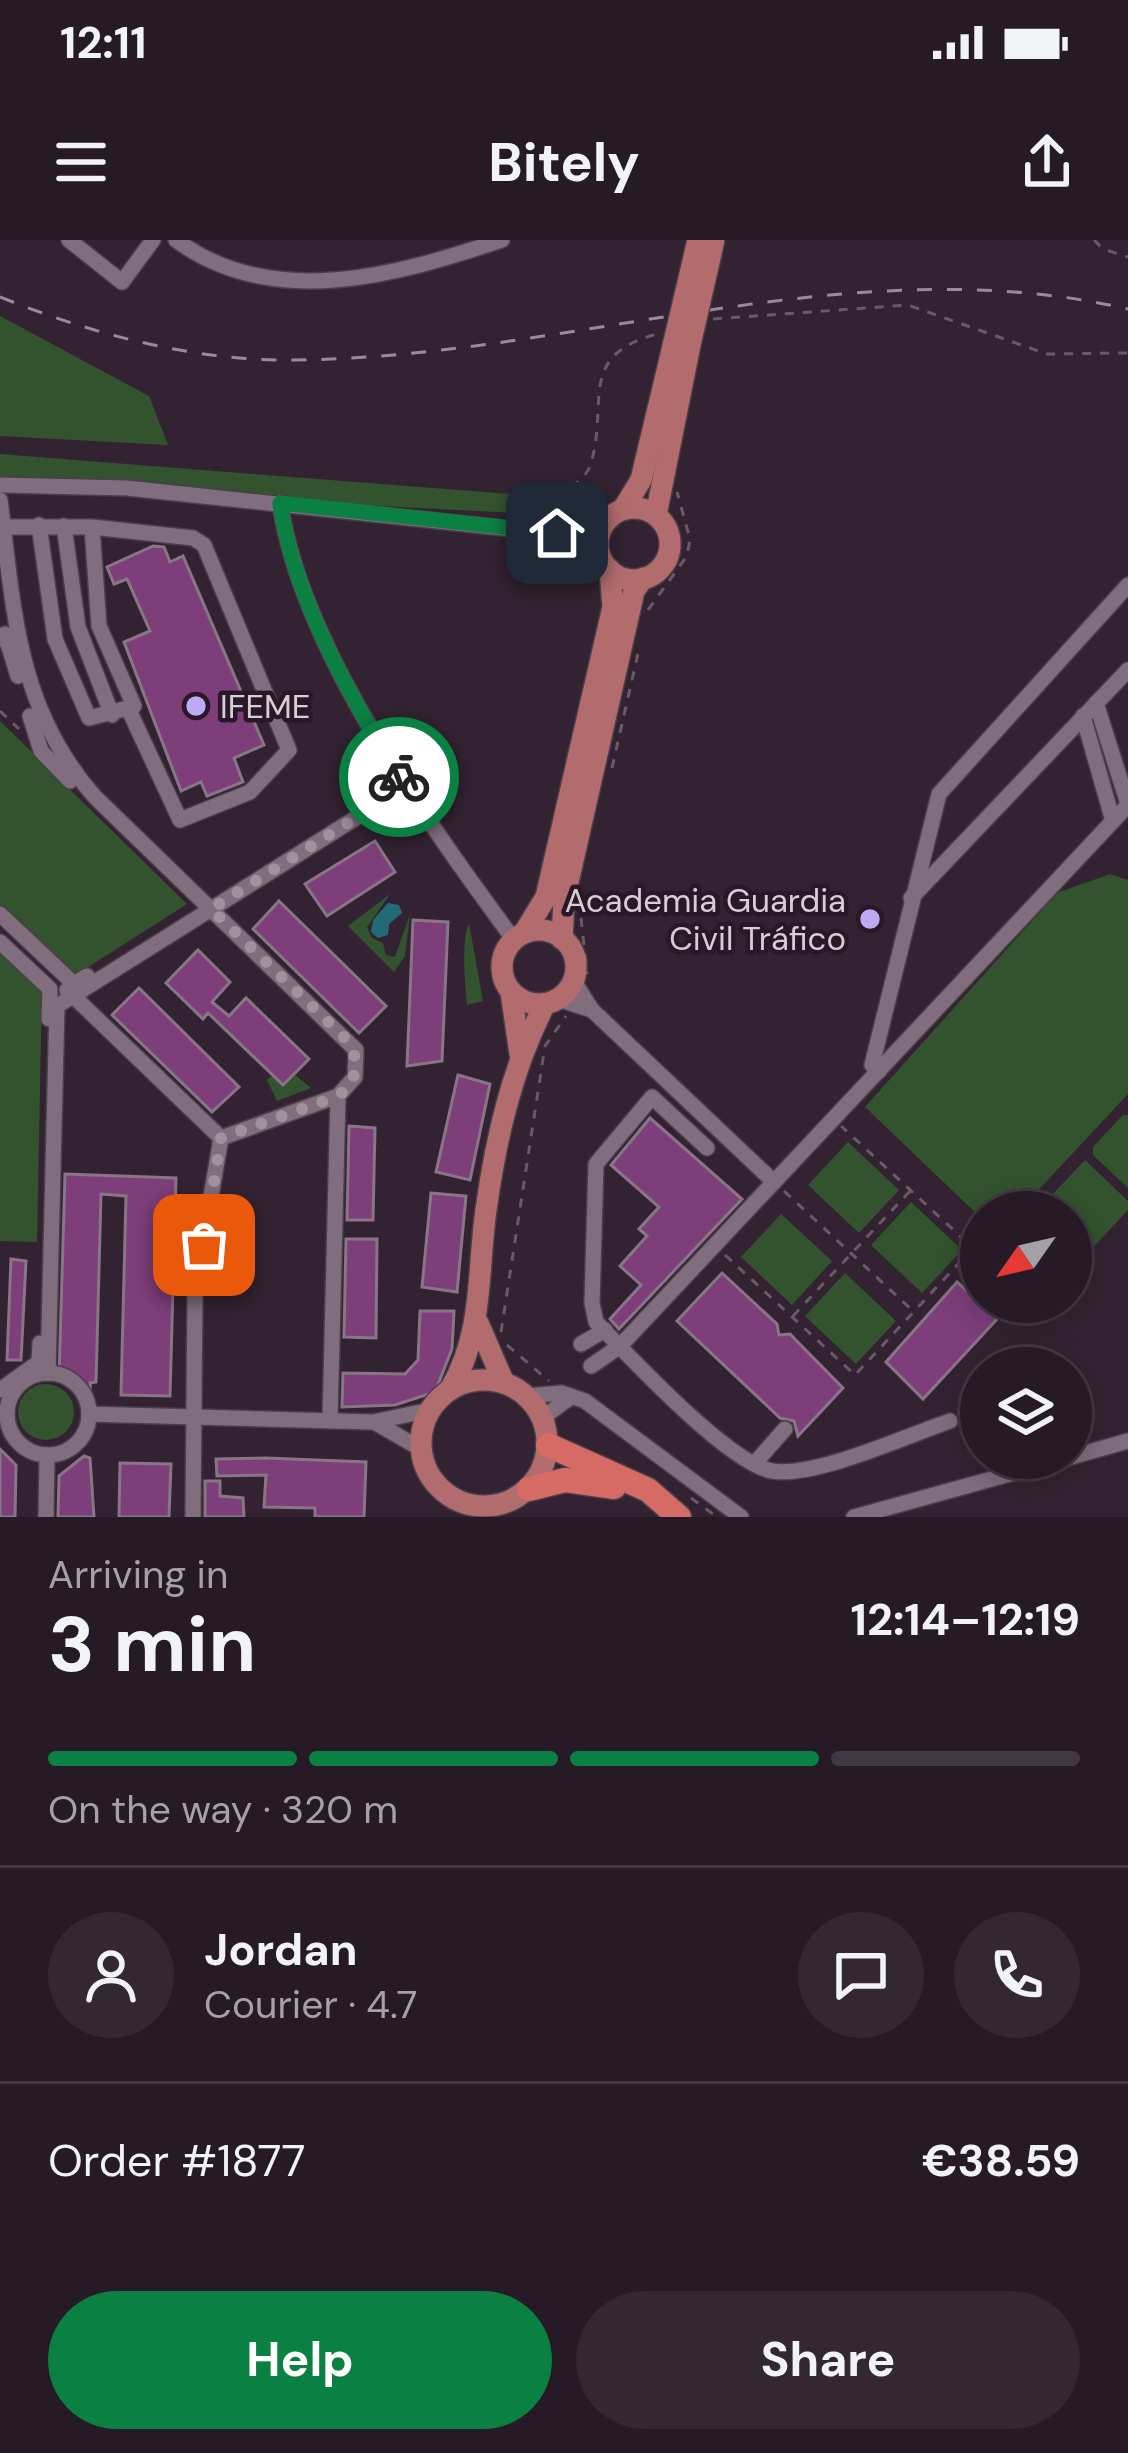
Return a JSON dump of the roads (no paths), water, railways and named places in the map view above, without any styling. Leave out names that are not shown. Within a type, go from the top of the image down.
[{"type":"highway","points":[[548,1445],[648,1490],[680,1517]]},
{"type":"highway","points":[[524,1493],[589,1480],[638,1499],[660,1517]]},
{"type":"main road","points":[[524,1493],[497,1506],[465,1509],[433,1480],[422,1449],[430,1410],[450,1390],[468,1359],[478,1323],[486,1208],[520,1054],[512,992],[502,968],[546,897],[613,607],[604,524],[623,509],[641,480],[698,240]]},
{"type":"main road","points":[[520,1054],[572,999],[575,961],[562,939],[564,900],[634,591],[643,578],[658,570],[670,550],[669,534],[656,515],[676,340],[714,240]]},
{"type":"main road","points":[[623,509],[656,515]]},
{"type":"main road","points":[[605,560],[624,578],[643,578]]},
{"type":"main road","points":[[519,937],[539,930],[562,939]]},
{"type":"main road","points":[[512,992],[572,999]]},
{"type":"main road","points":[[478,1323],[504,1383]]},
{"type":"main road","points":[[450,1390],[486,1380],[504,1383],[526,1396],[542,1418],[548,1445],[506,1517]]},
{"type":"street","points":[[70,240],[122,282],[153,240]]},
{"type":"street","points":[[176,240],[249,272],[331,281],[412,270],[476,244],[502,240]]},
{"type":"street","points":[[0,485],[127,488],[563,534],[604,524]]},
{"type":"street","points":[[0,500],[5,614]]},
{"type":"street","points":[[280,503],[284,530],[328,641],[405,787],[519,937]]},
{"type":"street","points":[[3,527],[39,525],[92,527],[193,538],[204,545],[289,751],[250,792],[180,820],[78,627],[64,526]]},
{"type":"street","points":[[39,525],[55,639],[89,718],[134,706],[99,626],[92,527]]},
{"type":"street","points":[[563,534],[605,560]]},
{"type":"street","points":[[0,572],[5,614],[32,694],[58,750],[95,797],[356,1050],[355,1077],[338,1096],[221,1138]]},
{"type":"street","points":[[879,1071],[872,1065],[909,901],[932,814],[949,778],[1128,585]]},
{"type":"street","points":[[0,639],[5,634],[41,751],[195,908],[74,984],[0,914]]},
{"type":"street","points":[[909,901],[1128,670]]},
{"type":"street","points":[[591,1366],[620,1346],[1128,804],[1096,703]]},
{"type":"street","points":[[1083,716],[1113,821]]},
{"type":"street","points":[[48,1373],[57,1006],[405,787]]},
{"type":"street","points":[[0,926],[221,1138]]},
{"type":"street","points":[[0,942],[50,989],[39,1362],[3,1400],[5,1426],[25,1448],[47,1455],[72,1448],[89,1414]]},
{"type":"street","points":[[572,999],[628,1044],[774,1182]]},
{"type":"street","points":[[330,1421],[338,1096]]},
{"type":"street","points":[[707,1148],[652,1097],[596,1164],[592,1303],[604,1330],[729,1448],[774,1472],[812,1467],[950,1421]]},
{"type":"street","points":[[193,1517],[195,1290],[221,1138]]},
{"type":"street","points":[[581,1344],[604,1330]]},
{"type":"street","points":[[3,1400],[24,1381],[48,1373],[72,1381],[89,1414]]},
{"type":"street","points":[[526,1396],[574,1396],[741,1517]]},
{"type":"street","points":[[542,1418],[574,1396]]},
{"type":"street","points":[[89,1414],[373,1422],[430,1410]]},
{"type":"street","points":[[373,1422],[422,1449]]},
{"type":"street","points":[[754,1464],[785,1429]]},
{"type":"street","points":[[1092,1452],[1128,1442]]},
{"type":"street","points":[[46,1517],[47,1455]]},
{"type":"street","points":[[854,1517],[993,1479]]},
{"type":"water","points":[[388,903],[399,905],[402,913],[389,924],[388,935],[378,938],[371,932],[373,920]]},
{"type":"railway","points":[[0,297],[144,343],[218,356],[293,360],[398,355],[815,296],[919,290],[1024,293],[1128,309]]},
{"type":"place","name":"IFEME","points":[[196,706]]},
{"type":"place","name":"Academia Guardia Civil Tráfico","points":[[870,919]]}]
